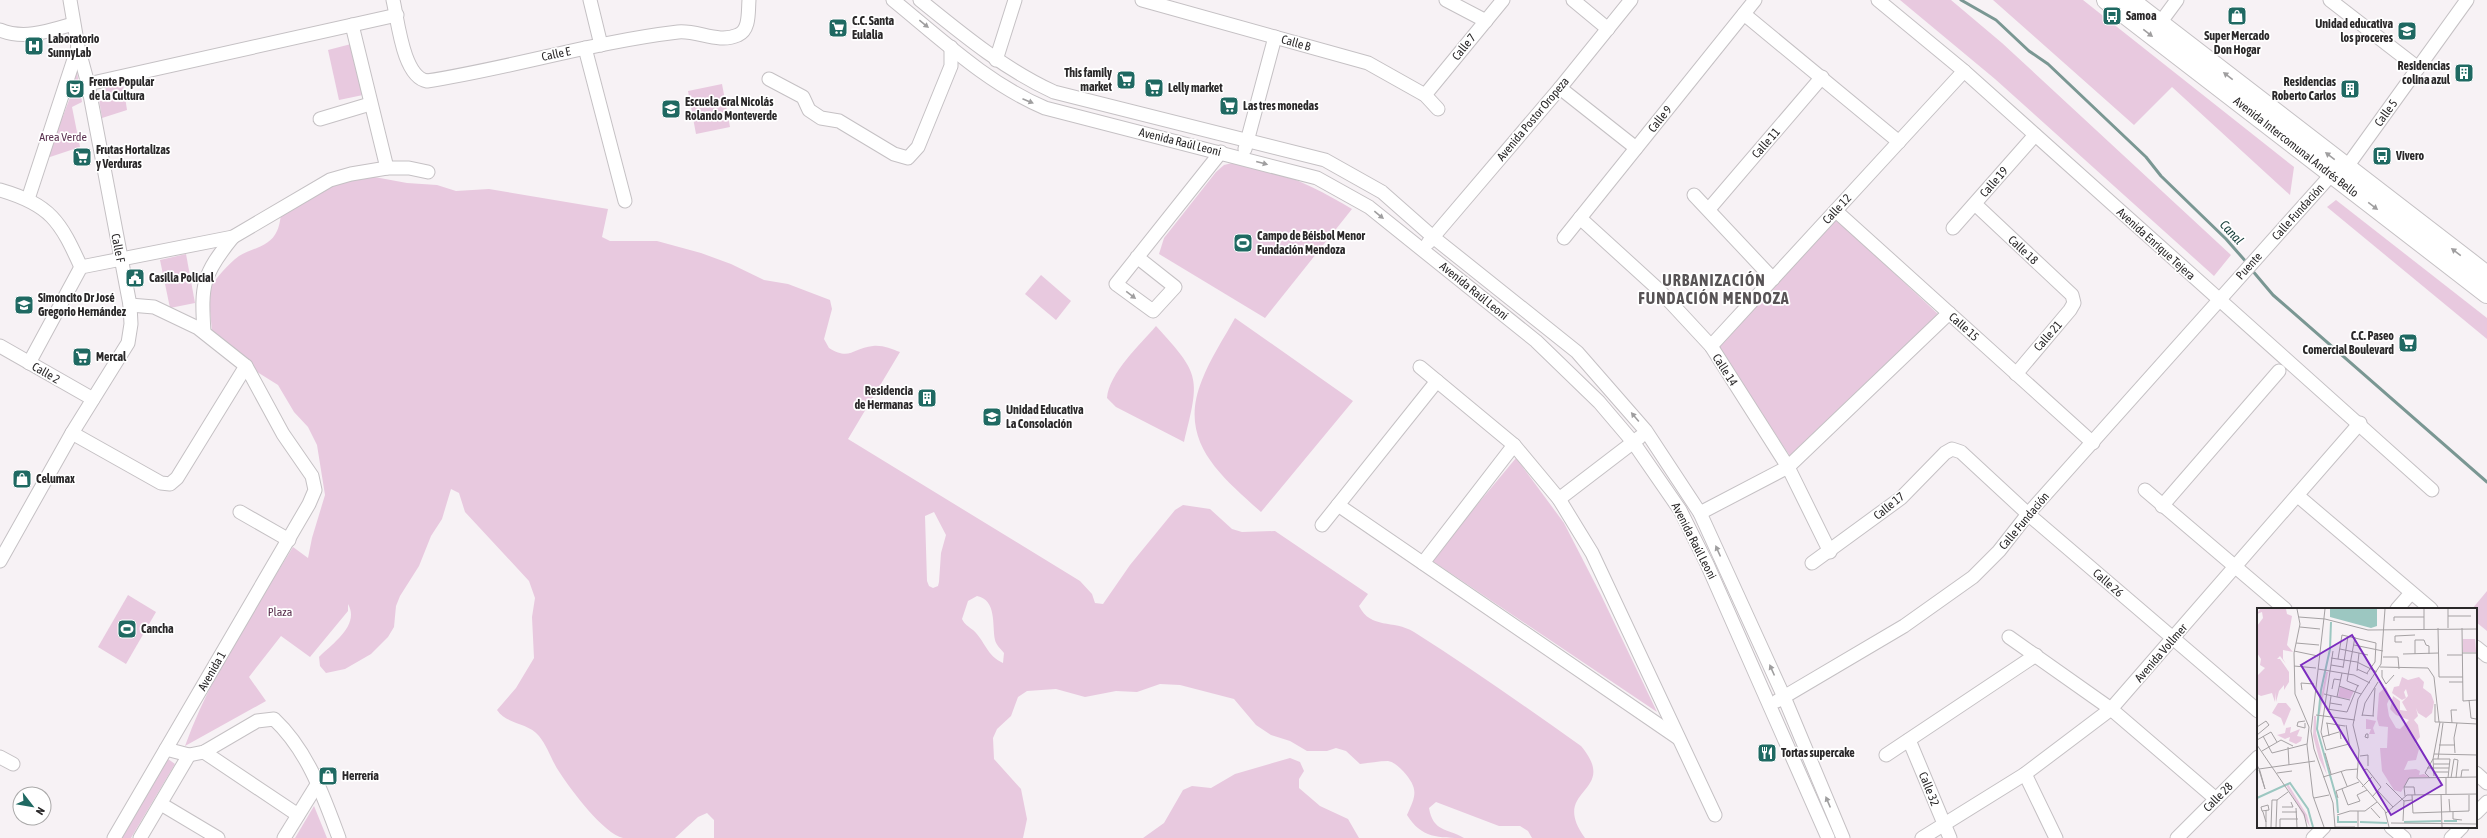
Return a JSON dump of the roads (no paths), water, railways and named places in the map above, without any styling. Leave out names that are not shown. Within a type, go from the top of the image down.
[{"type":"main road","name":"Avenida Intercomunal Andrés Bello","points":[[2106,0],[2339,172],[2486,272]]},
{"type":"main road","name":"Avenida Intercomunal Andrés Bello","points":[[2130,0],[2160,23],[2487,294]]},
{"type":"street","name":"Calle F","points":[[0,561],[72,433],[128,343],[132,324],[130,305],[120,260],[88,84],[73,24],[70,0]]},
{"type":"street","name":"Calle E","points":[[393,0],[407,63],[410,70],[420,80],[452,77],[585,48],[680,32],[725,39],[739,35],[747,25],[749,0]]},
{"type":"street","points":[[590,0],[601,45]]},
{"type":"street","name":"Avenida Raúl Leoni","points":[[893,0],[993,80],[1023,98],[1052,109],[1317,178],[1369,207],[1536,341],[1599,402],[1633,442],[1680,510],[1707,564],[1768,706],[1828,838]]},
{"type":"street","name":"Avenida Raúl Leoni","points":[[920,0],[996,60],[1031,82],[1057,93],[1325,160],[1382,192],[1433,237],[1577,352],[1646,431],[1700,513],[1784,697],[1843,838]]},
{"type":"street","points":[[996,60],[1015,0]]},
{"type":"street","name":"Calle B","points":[[1142,0],[1180,5],[1275,37],[1368,63],[1425,95],[1438,108]]},
{"type":"street","points":[[1446,0],[1486,21]]},
{"type":"street","name":"Calle 7","points":[[1425,95],[1503,0]]},
{"type":"street","points":[[1573,0],[1608,29]]},
{"type":"street","name":"Avenida Postor Oropeza","points":[[1422,250],[1560,88],[1631,0]]},
{"type":"street","name":"Calle 9","points":[[1564,238],[1755,0]]},
{"type":"street","name":"Avenida Enrique Tejera","points":[[1878,0],[1964,71],[2219,301],[2360,423],[2432,490]]},
{"type":"street","points":[[2160,23],[2177,0]]},
{"type":"street","points":[[2330,0],[2418,68]]},
{"type":"street","name":"Calle 5","points":[[2339,172],[2468,0]]},
{"type":"street","points":[[1744,14],[1899,142]]},
{"type":"street","points":[[88,84],[397,15]]},
{"type":"street","points":[[0,30],[12,35],[41,33],[73,24]]},
{"type":"street","points":[[352,25],[370,104],[387,168]]},
{"type":"street","points":[[1243,158],[1275,37]]},
{"type":"street","points":[[28,199],[78,47]]},
{"type":"street","points":[[769,79],[803,97],[809,110],[821,118],[840,121],[894,154],[908,158],[918,147],[951,66],[951,47]]},
{"type":"street","points":[[585,48],[625,201]]},
{"type":"street","name":"Calle 12","points":[[1711,346],[1964,71]]},
{"type":"street","name":"Calle 11","points":[[1709,209],[1822,77]]},
{"type":"street","points":[[1560,88],[1636,148]]},
{"type":"street","points":[[1052,109],[1057,93]]},
{"type":"street","points":[[320,120],[370,104]]},
{"type":"street","name":"Calle 19","points":[[1953,228],[2035,134]]},
{"type":"street","points":[[1137,257],[1221,152]]},
{"type":"street","points":[[82,267],[233,238],[330,180],[387,168],[409,168],[428,172]]},
{"type":"street","name":"Calle Fundación","points":[[2265,249],[2339,172]]},
{"type":"street","points":[[0,190],[28,199],[52,215],[67,236],[82,267]]},
{"type":"street","points":[[1694,195],[1709,209],[1773,279]]},
{"type":"street","name":"Calle 18","points":[[1974,204],[2072,295]]},
{"type":"street","name":"Calle 15","points":[[1836,211],[2093,443]]},
{"type":"street","name":"Calle 14","points":[[1580,218],[1659,290],[1711,346],[1788,467],[1830,552]]},
{"type":"street","points":[[204,332],[202,298],[207,273],[233,238]]},
{"type":"street","name":"Puente","points":[[2234,284],[2265,249]]},
{"type":"street","points":[[28,363],[82,267]]},
{"type":"street","name":"Calle Fundación","points":[[1768,706],[1904,626],[1973,577],[1999,551],[2028,514],[2234,284]]},
{"type":"street","name":"Calle 21","points":[[2016,374],[2070,310],[2074,303],[2072,295]]},
{"type":"street","points":[[72,433],[161,483],[170,484],[177,478],[246,366],[204,332],[154,307],[130,305]]},
{"type":"street","points":[[1700,513],[1788,467],[1949,313]]},
{"type":"street","name":"Calle 2","points":[[0,346],[93,399]]},
{"type":"street","name":"Avenida 1","points":[[114,838],[289,540],[315,490],[312,476],[283,434],[246,366]]},
{"type":"street","points":[[1420,367],[1514,445],[1559,499],[1592,553],[1715,816]]},
{"type":"street","points":[[2162,506],[2279,371]]},
{"type":"street","points":[[1322,525],[1437,381]]},
{"type":"street","name":"Avenida Vollmer","points":[[1922,838],[2025,774],[2111,709],[2236,568],[2360,423]]},
{"type":"street","points":[[1559,499],[1646,431]]},
{"type":"street","points":[[1423,563],[1514,445]]},
{"type":"street","name":"Calle 17","points":[[1812,563],[1830,552],[1902,498],[1945,453],[1952,449],[1961,452]]},
{"type":"street","name":"Calle 26","points":[[1961,452],[2028,514],[2257,710]]},
{"type":"street","points":[[2144,490],[2284,608]]},
{"type":"street","points":[[2298,496],[2430,608]]},
{"type":"street","points":[[1338,505],[1678,738]]},
{"type":"street","points":[[240,512],[289,540]]},
{"type":"street","points":[[2398,608],[2411,593]]},
{"type":"street","points":[[2009,636],[2111,709],[2216,799]]},
{"type":"street","points":[[2477,648],[2487,656]]},
{"type":"street","points":[[1886,755],[2036,655]]},
{"type":"street","points":[[166,749],[189,755],[204,752],[257,721],[274,719],[291,735],[318,783],[339,838]]},
{"type":"street","name":"Calle 32","points":[[1909,740],[1950,838]]},
{"type":"street","points":[[204,752],[298,815]]},
{"type":"street","points":[[140,838],[189,755]]},
{"type":"street","points":[[0,757],[13,764]]},
{"type":"street","name":"Calle 28","points":[[2177,838],[2257,758]]},
{"type":"street","points":[[2025,774],[2056,838]]},
{"type":"street","points":[[2477,774],[2487,783]]},
{"type":"street","points":[[284,838],[318,783]]},
{"type":"street","points":[[2477,812],[2487,802]]},
{"type":"street","points":[[161,804],[212,836]]},
{"type":"street","points":[[2313,838],[2323,828]]},
{"type":"street","points":[[2392,828],[2404,838]]},
{"type":"street","points":[[2451,838],[2461,828]]},
{"type":"waterway","name":"Canal","points":[[1961,0],[1996,20],[2029,51],[2048,64],[2146,157],[2161,176],[2226,239],[2248,264]]},
{"type":"waterway","name":"Canal","points":[[2251,269],[2273,295],[2487,482]]},
{"type":"place","name":"Samoa","points":[[2112,16]]},
{"type":"place","name":"Super Mercado Don Hogar","points":[[2237,16]]},
{"type":"place","name":"C.C. Santa Eulalia","points":[[838,28]]},
{"type":"place","name":"Unidad educativa los proceres","points":[[2407,31]]},
{"type":"place","name":"Laboratorio SunnyLab","points":[[34,46]]},
{"type":"place","name":"Residencias colina azul","points":[[2464,73]]},
{"type":"place","name":"This family market","points":[[1126,80]]},
{"type":"place","name":"Lelly market","points":[[1154,88]]},
{"type":"place","name":"Frente Popular de la Cultura","points":[[75,89]]},
{"type":"place","name":"Residencias Roberto Carlos","points":[[2350,89]]},
{"type":"place","name":"Las tres monedas","points":[[1229,106]]},
{"type":"place","name":"Escuela Gral Nicolás Rolando Monteverde","points":[[671,109]]},
{"type":"place","name":"Vivero","points":[[2382,156]]},
{"type":"place","name":"Frutas Hortalizas y Verduras","points":[[82,157]]},
{"type":"place","name":"Campo de Béisbol Menor Fundación Mendoza","points":[[1243,243]]},
{"type":"place","name":"Casilla Policial","points":[[135,278]]},
{"type":"place","name":"Simoncito Dr José Gregorio Hernández","points":[[24,305]]},
{"type":"place","name":"C.C. Paseo Comercial Boulevard","points":[[2408,343]]},
{"type":"place","name":"Mercal","points":[[82,357]]},
{"type":"place","name":"Residencia de Hermanas","points":[[927,398]]},
{"type":"place","name":"Unidad Educativa La Consolación","points":[[992,417]]},
{"type":"place","name":"Celumax","points":[[22,479]]},
{"type":"place","name":"Cancha","points":[[127,629]]},
{"type":"place","name":"Tortas supercake","points":[[1767,753]]},
{"type":"place","name":"Herrería","points":[[328,776]]},
{"type":"district","name":"URBANIZACIÓN FUNDACIÓN MENDOZA","points":[[1714,289]]},
{"type":"park label","name":"Area Verde","points":[[63,137]]},
{"type":"park label","name":"Plaza","points":[[280,612]]}]
